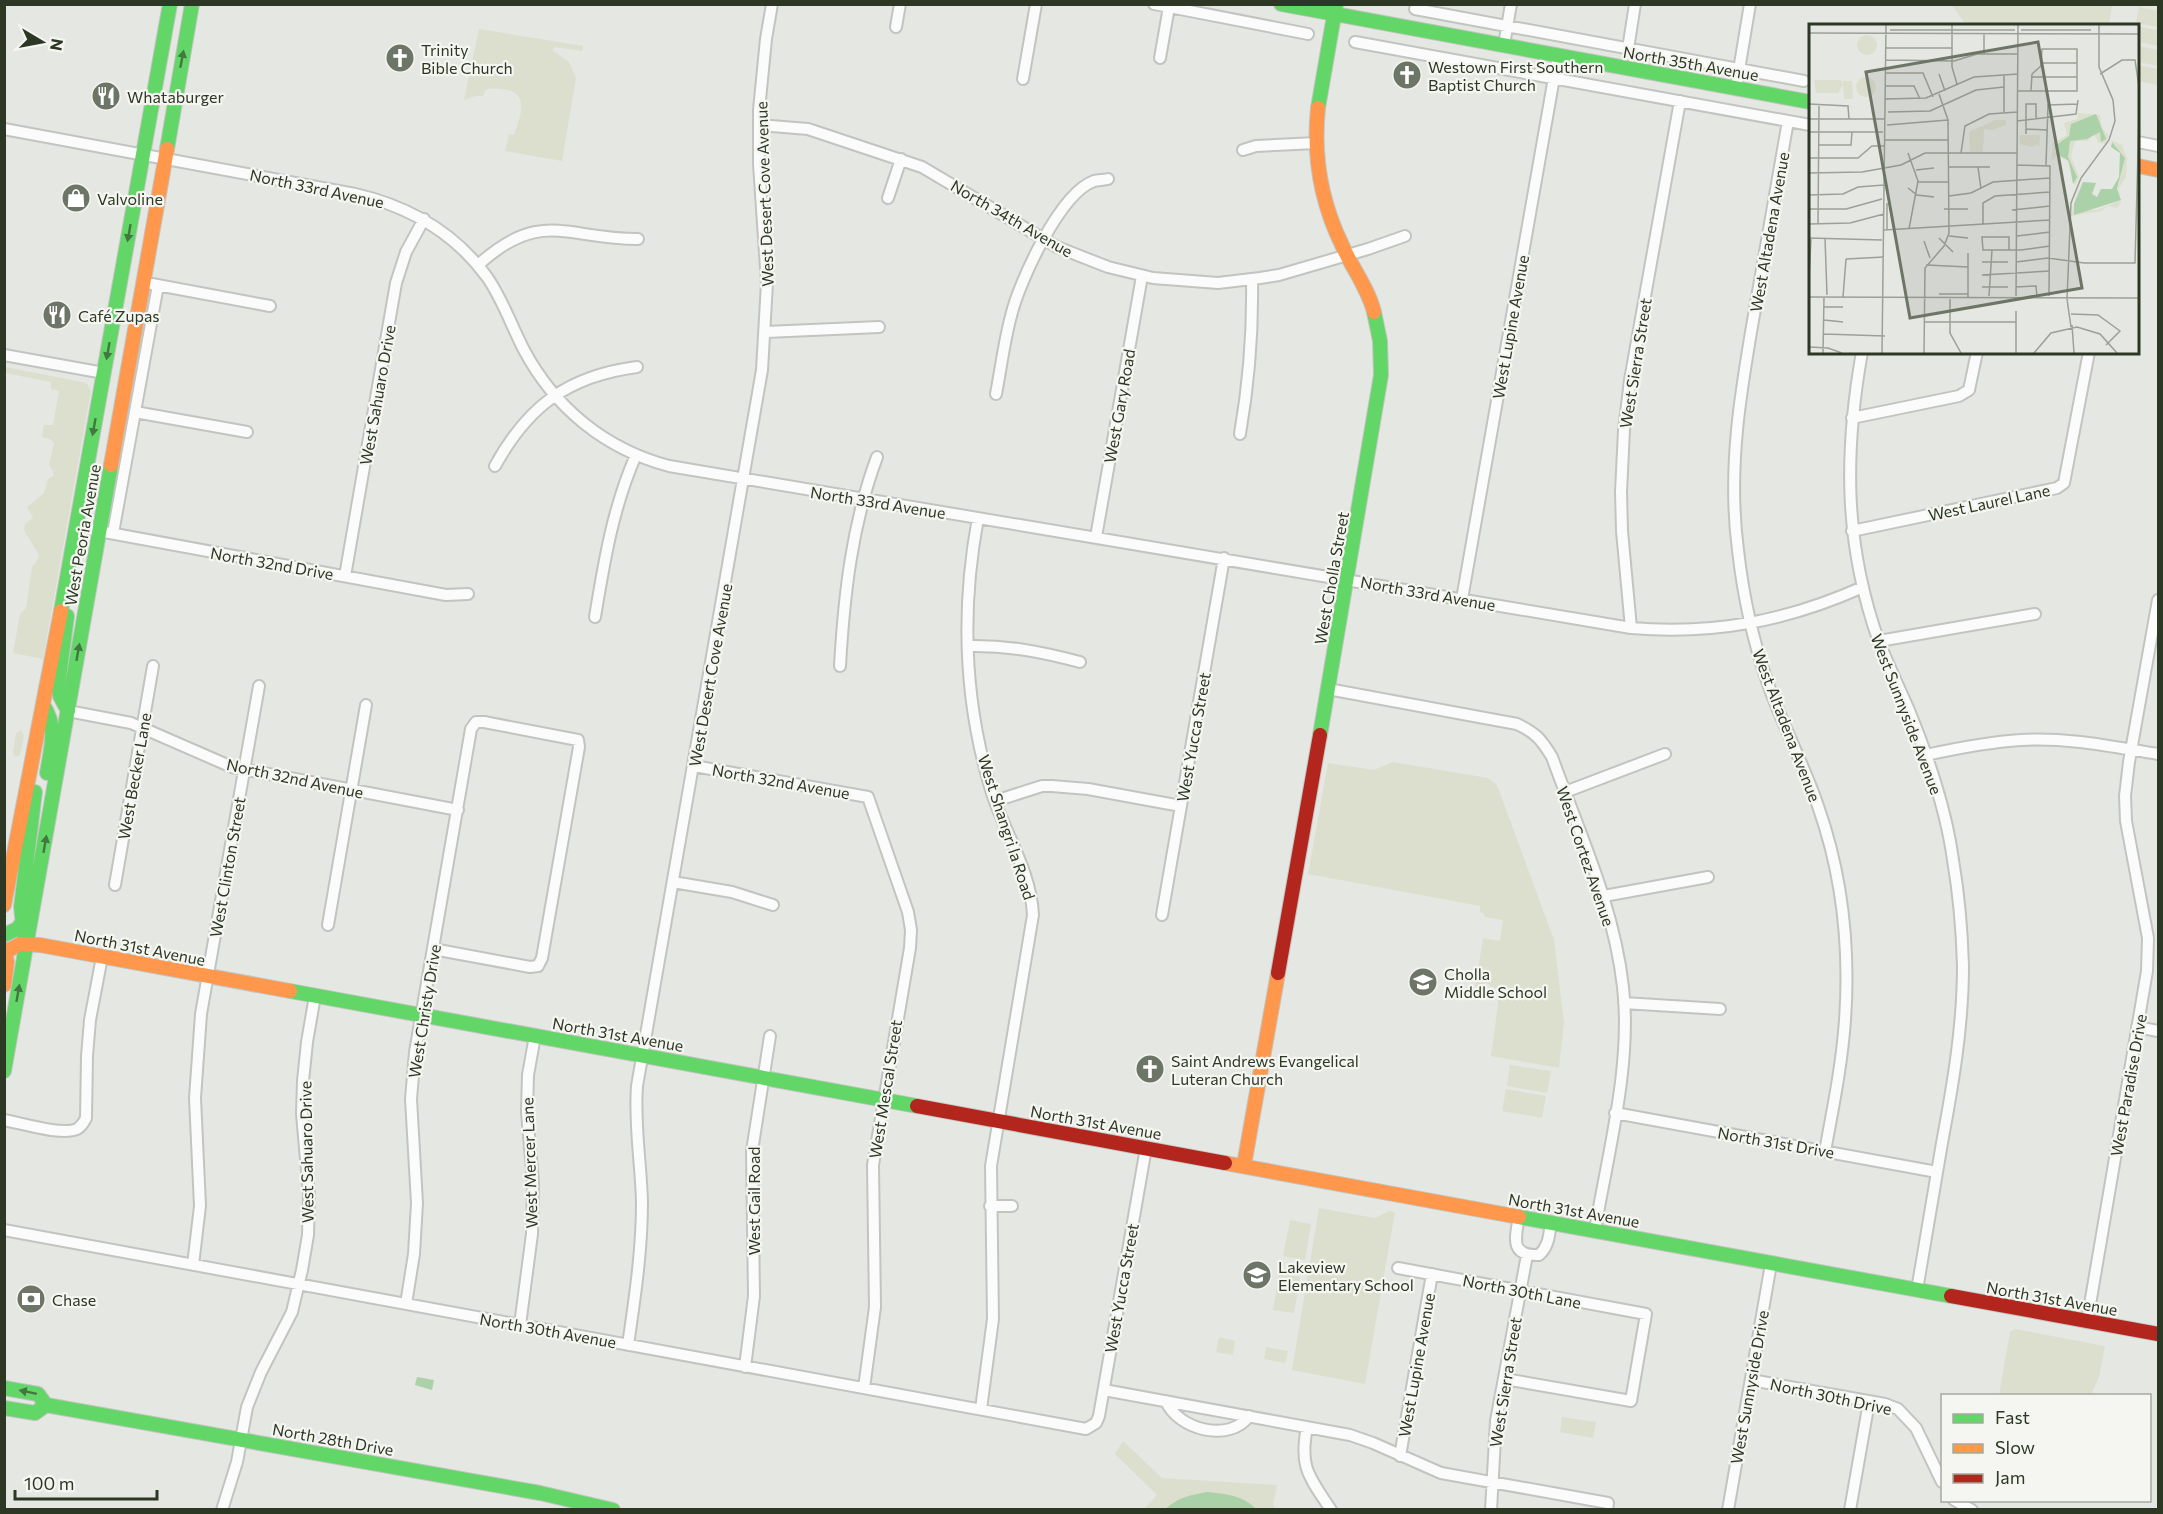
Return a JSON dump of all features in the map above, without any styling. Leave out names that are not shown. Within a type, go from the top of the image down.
[{"type":"street","name":"West Peoria Avenue","points":[[4,905],[77,527],[170,4]]},
{"type":"street","name":"West Peoria Avenue","points":[[106,532],[126,377],[192,4]]},
{"type":"street","name":"West Desert Cove Avenue","points":[[628,1345],[641,1245],[640,1158],[636,1104],[758,400],[766,332],[766,254],[759,164],[759,125],[762,78],[772,4]]},
{"type":"street","points":[[896,27],[900,4]]},
{"type":"street","points":[[1023,79],[1036,4]]},
{"type":"street","points":[[1154,4],[1308,34]]},
{"type":"street","name":"North 35th Avenue","points":[[1281,4],[1335,9],[1504,45],[1809,102]]},
{"type":"street","points":[[1504,45],[1511,4]]},
{"type":"street","points":[[1628,49],[1635,4]]},
{"type":"street","points":[[1736,88],[1750,4]]},
{"type":"street","points":[[1160,58],[1169,7]]},
{"type":"street","name":"West Cholla Street","points":[[1244,1165],[1381,375],[1380,345],[1373,309],[1365,287],[1331,218],[1319,175],[1316,143],[1318,104],[1335,9]]},
{"type":"street","name":"North 35th Avenue","points":[[1415,9],[1804,81]]},
{"type":"street","points":[[1355,42],[1809,125]]},
{"type":"street","name":"West Lupine Avenue","points":[[1462,599],[1558,55]]},
{"type":"street","name":"West Sierra Street","points":[[1631,628],[1622,531],[1624,429],[1630,380],[1680,101]]},
{"type":"street","name":"West Altadena Avenue","points":[[1788,121],[1738,410],[1734,487],[1736,539],[1751,624],[1768,684],[1819,807],[1841,906],[1846,962],[1845,1021],[1839,1077],[1825,1151]]},
{"type":"street","name":"North 34th Avenue","points":[[759,125],[808,129],[901,159],[934,173],[1057,247],[1108,267],[1142,276],[1218,283],[1279,275],[1405,236]]},
{"type":"street","name":"North 33rd Avenue","points":[[4,129],[364,196],[382,200],[424,219],[447,235],[478,265],[502,300],[534,369],[563,405],[594,432],[636,456],[669,466],[1631,628],[1687,631],[1751,624],[1806,610],[1863,587]]},
{"type":"street","points":[[2139,142],[2158,146]]},
{"type":"street","points":[[1243,150],[1256,146],[1316,143]]},
{"type":"street","points":[[888,198],[901,159]]},
{"type":"street","points":[[2139,166],[2158,170]]},
{"type":"street","points":[[996,393],[1011,315],[1026,273],[1044,239],[1068,202],[1093,182],[1108,179]]},
{"type":"street","name":"West Sahuaro Drive","points":[[345,576],[396,283],[406,252],[424,219]]},
{"type":"street","points":[[478,265],[513,238],[534,231],[558,230],[616,239],[638,239]]},
{"type":"street","name":"West Gary Road","points":[[1096,537],[1142,276]]},
{"type":"street","points":[[1240,434],[1251,363],[1252,279]]},
{"type":"street","points":[[143,282],[270,306]]},
{"type":"street","name":"West Peoria Avenue","points":[[4,1071],[68,711],[106,532],[135,412],[158,285]]},
{"type":"street","points":[[766,332],[879,327]]},
{"type":"street","name":"West Sunnyside Avenue","points":[[1862,354],[1852,418],[1849,469],[1852,531],[1863,587],[1879,641],[1926,755],[1942,809],[1953,859],[1963,966],[1961,1017],[1954,1082],[1917,1290]]},
{"type":"street","points":[[1852,418],[1959,396],[1969,390],[1977,354]]},
{"type":"street","name":"West Laurel Lane","points":[[1852,531],[2057,488],[2064,483],[2068,474],[2089,354]]},
{"type":"street","points":[[4,355],[126,377]]},
{"type":"street","points":[[495,466],[519,428],[531,414],[554,395],[585,379],[617,369],[637,367]]},
{"type":"street","points":[[135,412],[247,432]]},
{"type":"street","points":[[595,617],[610,531],[620,496],[636,456]]},
{"type":"street","points":[[840,666],[846,586],[863,499],[877,457]]},
{"type":"street","name":"West Shangri la Road","points":[[978,518],[970,567],[967,608],[973,710],[995,801],[1030,889],[1033,915],[991,1166],[993,1318],[981,1409]]},
{"type":"street","name":"North 32nd Drive","points":[[77,527],[446,595],[468,594]]},
{"type":"street","name":"West Yucca Street","points":[[1162,915],[1224,558]]},
{"type":"street","points":[[65,592],[68,632],[59,688],[61,700],[68,711]]},
{"type":"street","name":"West Paradise Drive","points":[[2087,1322],[2147,971],[2148,938],[2126,821],[2126,796],[2158,600]]},
{"type":"street","points":[[1879,641],[2035,614]]},
{"type":"street","points":[[968,646],[1009,646],[1080,662]]},
{"type":"street","name":"West Becker Lane","points":[[115,885],[153,666]]},
{"type":"street","name":"West Clinton Street","points":[[193,1264],[200,1206],[195,1098],[201,1014],[260,686]]},
{"type":"street","name":"West Cortez Avenue","points":[[1328,689],[1517,724],[1542,739],[1552,757],[1604,896],[1623,987],[1624,1047],[1595,1230]]},
{"type":"street","points":[[43,705],[51,716],[54,727],[46,785],[50,812]]},
{"type":"street","points":[[328,925],[366,705]]},
{"type":"street","name":"North 32nd Avenue","points":[[68,711],[112,718],[142,727],[210,759],[244,770],[458,810]]},
{"type":"street","name":"West Christy Drive","points":[[406,1304],[416,1229],[417,1181],[411,1100],[415,1052],[471,729],[476,722],[578,740],[579,747],[542,958],[538,966],[530,967],[433,949]]},
{"type":"street","points":[[1926,755],[1972,745],[2023,740],[2076,741],[2158,754]]},
{"type":"street","points":[[1565,792],[1665,754]]},
{"type":"street","points":[[4,985],[5,952],[27,943],[22,924],[21,907],[35,800],[33,758]]},
{"type":"street","name":"North 32nd Avenue","points":[[694,766],[868,797]]},
{"type":"street","points":[[995,801],[1042,786],[1052,786],[1079,788],[1181,806]]},
{"type":"street","name":"West Mescal Street","points":[[864,1388],[875,1308],[873,1165],[882,1100],[910,948],[911,930],[909,912],[868,797]]},
{"type":"street","points":[[1604,896],[1708,877]]},
{"type":"street","points":[[674,882],[732,892],[773,905]]},
{"type":"street","points":[[4,935],[22,924],[38,885]]},
{"type":"street","name":"North 31st Avenue","points":[[27,943],[1244,1165],[2158,1335]]},
{"type":"street","points":[[4,1120],[64,1131],[79,1128],[86,1118],[89,1032],[102,957]]},
{"type":"street","name":"West Sahuaro Drive","points":[[222,1509],[237,1462],[247,1407],[261,1372],[292,1311],[308,1235],[309,1194],[303,1081],[315,996]]},
{"type":"street","points":[[1624,1003],[1720,1009]]},
{"type":"street","points":[[2138,1027],[2158,1031]]},
{"type":"street","name":"West Mercer Lane","points":[[520,1325],[532,1234],[532,1182],[526,1112],[528,1076],[535,1036]]},
{"type":"street","name":"West Gail Road","points":[[745,1366],[754,1296],[752,1151],[770,1036]]},
{"type":"street","name":"North 31st Drive","points":[[1615,1113],[1937,1172]]},
{"type":"street","name":"West Yucca Street","points":[[1092,1426],[1099,1416],[1146,1148]]},
{"type":"street","points":[[990,1206],[1012,1206]]},
{"type":"street","points":[[1519,1217],[1516,1244],[1519,1251],[1527,1255],[1539,1255],[1544,1250],[1551,1223]]},
{"type":"street","name":"North 30th Avenue","points":[[4,1230],[1081,1429],[1092,1426]]},
{"type":"street","name":"West Sierra Street","points":[[1491,1509],[1496,1421],[1527,1255]]},
{"type":"street","name":"West Sunnyside Drive","points":[[1728,1509],[1771,1264]]},
{"type":"street","name":"North 30th Lane","points":[[1398,1268],[1646,1314],[1631,1401],[1505,1379]]},
{"type":"street","name":"West Lupine Avenue","points":[[1400,1456],[1432,1274]]},
{"type":"street","name":"North 30th Drive","points":[[1751,1380],[1898,1409],[1916,1428],[1941,1480]]},
{"type":"street","name":"North 28th Drive","points":[[4,1388],[38,1394],[46,1405],[540,1493],[613,1509]]},
{"type":"street","points":[[1104,1390],[1361,1438],[1441,1473],[1492,1481],[1607,1506]]},
{"type":"street","points":[[1166,1401],[1170,1411],[1182,1421],[1197,1428],[1228,1430],[1243,1425],[1249,1416]]},
{"type":"street","points":[[1850,1509],[1869,1402]]},
{"type":"street","name":"North 28th Drive","points":[[4,1408],[35,1413],[46,1405]]},
{"type":"street","points":[[1307,1427],[1303,1448],[1308,1475],[1331,1509]]},
{"type":"street","points":[[1958,1502],[1972,1509]]},
{"type":"shaded area","points":[[1952,5],[2112,5],[2109,24],[1965,24]]},
{"type":"shaded area","points":[[2139,7],[2158,11],[2158,27],[2136,23]]},
{"type":"shaded area","points":[[2139,27],[2158,30],[2158,46],[2139,42]]},
{"type":"shaded area","points":[[479,29],[583,46],[582,51],[555,47],[552,50],[569,62],[576,78],[562,161],[505,151],[509,134],[514,135],[520,114],[520,99],[516,94],[509,90],[486,89],[483,96],[464,100]]},
{"type":"shaded area","points":[[2139,46],[2158,50],[2158,66],[2139,62]]},
{"type":"shaded area","points":[[2139,65],[2158,69],[2158,85],[2139,81]]},
{"type":"shaded area","points":[[5,367],[82,382],[87,384],[91,391],[43,659],[13,653],[20,614],[26,608],[32,567],[39,555],[24,530],[25,524],[33,518],[27,507],[44,493],[48,479],[53,476],[49,465],[54,443],[42,437],[44,425],[53,425],[59,391],[51,389],[51,382],[5,373]]},
{"type":"shaded area","points":[[21,730],[24,736],[20,755],[15,757],[13,753],[16,733]]},
{"type":"shaded area","points":[[1393,762],[1488,778],[1497,785],[1554,940],[1564,1023],[1559,1068],[1491,1056],[1498,990],[1487,983],[1475,987],[1483,938],[1500,941],[1503,920],[1485,917],[1480,912],[1480,906],[1308,874],[1328,763],[1374,770]]},
{"type":"shaded area","points":[[1510,1065],[1551,1071],[1547,1093],[1507,1086]]},
{"type":"shaded area","points":[[1506,1089],[1546,1096],[1542,1118],[1502,1111]]},
{"type":"shaded area","points":[[1319,1208],[1375,1218],[1389,1211],[1395,1212],[1365,1384],[1292,1370]]},
{"type":"shaded area","points":[[1290,1220],[1311,1224],[1305,1260],[1283,1256]]},
{"type":"shaded area","points":[[1279,1274],[1300,1277],[1294,1313],[1273,1310]]},
{"type":"shaded area","points":[[2015,1329],[2105,1346],[2099,1377],[2091,1394],[1999,1394],[2010,1332]]},
{"type":"shaded area","points":[[1219,1337],[1235,1341],[1233,1355],[1216,1352]]},
{"type":"shaded area","points":[[1266,1347],[1288,1351],[1285,1363],[1264,1359]]},
{"type":"shaded area","points":[[417,1377],[434,1380],[432,1390],[415,1385]]},
{"type":"shaded area","points":[[1562,1417],[1596,1422],[1593,1438],[1560,1432]]},
{"type":"shaded area","points":[[1123,1441],[1162,1478],[1277,1485],[1273,1505],[1276,1509],[1144,1509],[1157,1495],[1115,1454]]},
{"type":"shaded area","points":[[1207,1492],[1240,1498],[1256,1509],[1165,1509],[1184,1498]]},
{"type":"traffic: fast","points":[[61,611],[170,4]]},
{"type":"traffic: fast","points":[[167,149],[192,4]]},
{"type":"traffic: fast","points":[[1281,4],[1809,102]]},
{"type":"traffic: fast","points":[[1318,108],[1336,4]]},
{"type":"traffic: fast","points":[[1320,735],[1381,375],[1380,341],[1374,312]]},
{"type":"traffic: fast","points":[[4,1071],[111,465]]},
{"type":"traffic: fast","points":[[67,616],[58,685],[60,696],[68,711]]},
{"type":"traffic: fast","points":[[43,705],[51,721],[52,730],[47,773]]},
{"type":"traffic: fast","points":[[24,934],[21,907],[35,792]]},
{"type":"traffic: fast","points":[[4,935],[17,929],[25,919]]},
{"type":"traffic: fast","points":[[290,991],[917,1106]]},
{"type":"traffic: fast","points":[[1519,1217],[1951,1296]]},
{"type":"traffic: fast","points":[[4,1388],[38,1394],[46,1405],[540,1493],[613,1510]]},
{"type":"traffic: fast","points":[[4,1408],[35,1413],[46,1405]]},
{"type":"traffic: slow","points":[[1318,108],[1318,161],[1324,195],[1335,229],[1374,312]]},
{"type":"traffic: slow","points":[[111,465],[167,149]]},
{"type":"traffic: slow","points":[[2139,166],[2158,170]]},
{"type":"traffic: slow","points":[[4,905],[61,611]]},
{"type":"traffic: slow","points":[[4,953],[20,944],[40,945],[290,991]]},
{"type":"traffic: slow","points":[[4,949],[7,962],[4,985]]},
{"type":"traffic: slow","points":[[1244,1165],[1278,973]]},
{"type":"traffic: slow","points":[[1225,1163],[1519,1217]]},
{"type":"traffic: jam","points":[[1278,973],[1320,735]]},
{"type":"traffic: jam","points":[[917,1106],[1225,1163]]},
{"type":"traffic: jam","points":[[1951,1296],[2158,1334]]},
{"type":"place","name":"Trinity Bible Church","points":[[400,58]]},
{"type":"place","name":"Westown First Southern Baptist Church","points":[[1407,75]]},
{"type":"place","name":"Whataburger","points":[[106,96]]},
{"type":"place","name":"Valvoline","points":[[76,198]]},
{"type":"place","name":"Café Zupas","points":[[57,315]]},
{"type":"place","name":"Cholla Middle School","points":[[1423,982]]},
{"type":"place","name":"Saint Andrews Evangelical Luteran Church","points":[[1150,1069]]},
{"type":"place","name":"Lakeview Elementary School","points":[[1257,1275]]},
{"type":"place","name":"Chase","points":[[31,1299]]}]
